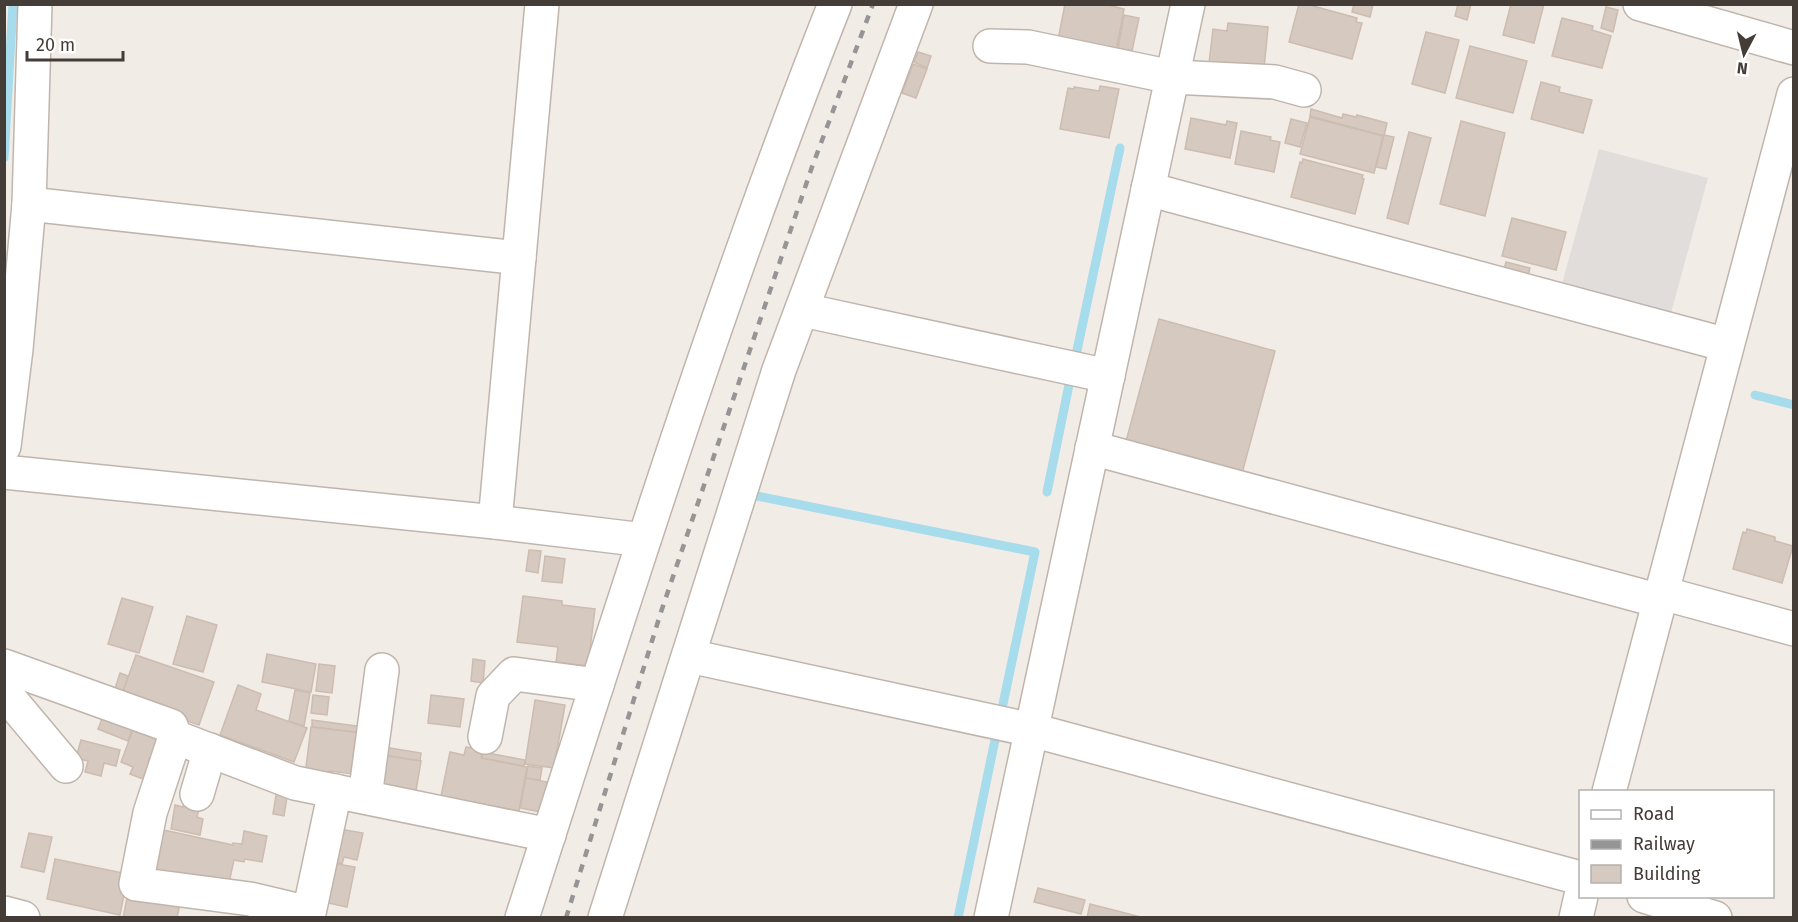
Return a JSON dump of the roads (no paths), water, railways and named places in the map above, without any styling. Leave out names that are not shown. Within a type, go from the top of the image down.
[{"type":"street","points":[[4,446],[16,349],[29,204],[35,4]]},
{"type":"street","points":[[495,522],[542,4]]},
{"type":"street","points":[[522,918],[644,540],[736,266],[835,4]]},
{"type":"street","points":[[605,918],[779,370],[916,4]]},
{"type":"street","points":[[991,918],[1188,4]]},
{"type":"street","points":[[1640,4],[1794,48]]},
{"type":"street","points":[[990,46],[1028,47],[1172,77],[1275,82],[1304,90]]},
{"type":"street","points":[[1610,790],[1727,345],[1781,190],[1794,93]]},
{"type":"street","points":[[1148,189],[1727,345]]},
{"type":"street","points":[[29,204],[519,258]]},
{"type":"street","points":[[803,310],[1108,376]]},
{"type":"street","points":[[1092,448],[1661,597],[1794,629]]},
{"type":"street","points":[[4,472],[495,522],[644,540]]},
{"type":"street","points":[[689,656],[1032,730],[1579,877]]},
{"type":"street","points":[[4,666],[171,726],[175,737],[150,813],[136,884],[190,905],[250,899],[309,913],[350,794],[382,670]]},
{"type":"street","points":[[485,737],[493,696],[514,674],[597,685]]},
{"type":"street","points":[[4,692],[66,766]]},
{"type":"street","points":[[175,737],[296,783],[549,835]]},
{"type":"street","points":[[197,794],[210,750]]},
{"type":"street","points":[[1576,918],[1581,898]]},
{"type":"street","points":[[1647,898],[1715,918]]},
{"type":"street","points":[[4,913],[23,918]]},
{"type":"waterway","points":[[4,158],[13,4]]},
{"type":"waterway","points":[[1076,355],[1120,148]]},
{"type":"waterway","points":[[1047,492],[1070,380]]},
{"type":"waterway","points":[[1755,395],[1794,405]]},
{"type":"waterway","points":[[752,495],[1035,552],[1003,704]]},
{"type":"waterway","points":[[958,918],[995,740]]},
{"type":"railway","points":[[566,918],[661,612],[812,167],[873,4]]}]
